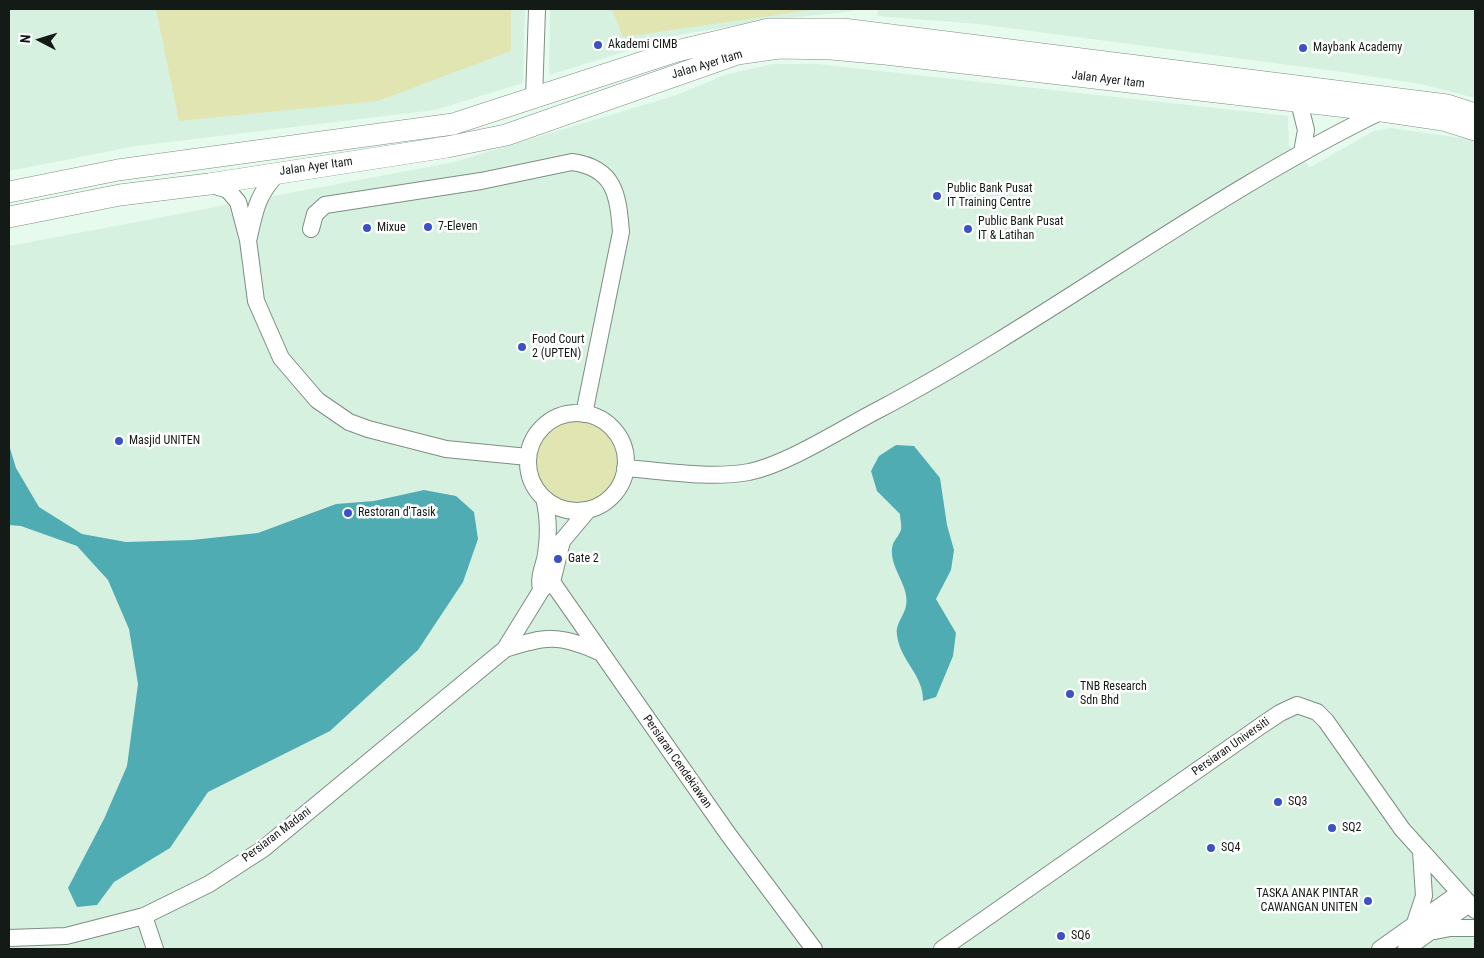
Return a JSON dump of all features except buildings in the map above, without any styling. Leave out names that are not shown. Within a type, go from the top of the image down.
[{"type":"main road","name":"Jalan Ayer Itam","points":[[9,192],[118,170],[453,124],[677,51],[768,29],[843,29],[1447,105],[1475,114]]},
{"type":"main road","name":"Jalan Ayer Itam","points":[[9,217],[120,194],[209,184],[446,147],[506,135],[691,68],[737,54],[779,48],[885,54],[1382,111],[1443,120],[1475,130]]},
{"type":"street","points":[[534,99],[537,9]]},
{"type":"street","points":[[1299,102],[1306,130],[1302,152]]},
{"type":"street","points":[[625,468],[718,474],[748,472],[775,465],[921,387],[1302,152],[1382,111]]},
{"type":"street","points":[[311,228],[316,214],[325,205],[481,181],[572,162],[586,164],[600,171],[614,188],[619,207],[621,232],[584,414]]},
{"type":"street","points":[[248,240],[256,204],[265,186],[278,172]]},
{"type":"street","points":[[209,184],[228,190],[238,202],[248,240],[256,301],[280,358],[317,400],[349,422],[368,429],[446,449],[528,457]]},
{"type":"street","points":[[505,649],[544,583],[562,541],[588,510],[602,503],[615,492],[625,468],[624,451],[613,429],[600,419],[584,414],[558,416],[544,426],[533,440],[528,457],[533,484],[544,498],[560,508],[588,510]]},
{"type":"street","points":[[544,498],[549,521],[544,583]]},
{"type":"street","name":"Persiaran Cendekiawan","points":[[544,583],[599,652],[728,834],[814,949]]},
{"type":"street","points":[[505,649],[536,639],[554,638],[575,641],[599,652]]},
{"type":"street","name":"Persiaran Madani","points":[[9,938],[66,936],[144,916],[209,884],[264,849],[505,649]]},
{"type":"street","name":"Persiaran Universiti","points":[[942,949],[1268,721],[1297,706],[1317,712],[1326,721],[1402,829],[1468,902]]},
{"type":"street","points":[[1414,926],[1422,908],[1424,896],[1421,851]]},
{"type":"street","points":[[1380,949],[1414,926],[1468,902]]},
{"type":"street","points":[[1406,949],[1432,932],[1468,902]]},
{"type":"street","points":[[144,916],[155,949]]},
{"type":"street","points":[[1432,932],[1450,928],[1475,928]]},
{"type":"shaded area","points":[[9,9],[525,9],[523,83],[435,110],[136,146],[9,171]]},
{"type":"shaded area","name":"Akademi CIMB","points":[[550,9],[855,9],[854,11],[761,21],[679,35],[549,75]]},
{"type":"shaded area","name":"Maybank Academy","points":[[878,9],[1475,9],[1475,98],[1421,84],[1342,72],[978,24],[877,16]]},
{"type":"shaded area","points":[[772,64],[817,64],[1288,116],[1289,146],[1310,167],[1374,131],[1391,128],[1475,140],[1475,949],[9,949],[9,246],[454,162],[680,94],[724,75]]},
{"type":"green space","points":[[156,9],[511,9],[511,51],[378,101],[179,121]]},
{"type":"green space","points":[[612,9],[818,9],[623,37]]},
{"type":"green space","points":[[568,421],[584,421],[599,428],[610,439],[617,454],[614,478],[605,491],[584,503],[568,503],[553,496],[542,485],[535,470],[535,454],[542,439],[553,428]]},
{"type":"water","points":[[9,445],[16,468],[39,507],[82,534],[126,542],[192,540],[258,533],[336,504],[374,501],[424,490],[456,496],[474,512],[478,539],[463,582],[418,650],[330,731],[208,792],[170,848],[114,882],[97,905],[77,907],[68,888],[104,819],[127,766],[138,684],[129,629],[108,580],[77,546],[21,526],[9,525]]},
{"type":"water","points":[[896,445],[914,446],[940,478],[947,525],[954,550],[951,570],[936,599],[956,633],[953,656],[936,697],[923,701],[920,683],[902,653],[897,635],[897,627],[905,610],[907,600],[892,554],[893,543],[901,530],[900,514],[877,491],[871,471],[879,456]]},
{"type":"place","name":"Akademi CIMB","points":[[598,45]]},
{"type":"place","name":"Maybank Academy","points":[[1303,48]]},
{"type":"place","name":"Public Bank Pusat IT Training Centre","points":[[937,196]]},
{"type":"place","name":"7-Eleven","points":[[428,227]]},
{"type":"place","name":"Mixue","points":[[367,228]]},
{"type":"place","name":"Public Bank Pusat IT & Latihan","points":[[968,229]]},
{"type":"place","name":"Food Court 2 (UPTEN)","points":[[522,347]]},
{"type":"place","name":"Masjid UNITEN","points":[[119,441]]},
{"type":"place","name":"Restoran d'Tasik","points":[[348,513]]},
{"type":"place","name":"Gate 2","points":[[558,559]]},
{"type":"place","name":"TNB Research Sdn Bhd","points":[[1070,694]]},
{"type":"place","name":"SQ3","points":[[1278,802]]},
{"type":"place","name":"SQ2","points":[[1332,828]]},
{"type":"place","name":"SQ4","points":[[1211,848]]},
{"type":"place","name":"TASKA ANAK PINTAR CAWANGAN UNITEN","points":[[1368,901]]},
{"type":"place","name":"SQ6","points":[[1061,936]]}]
